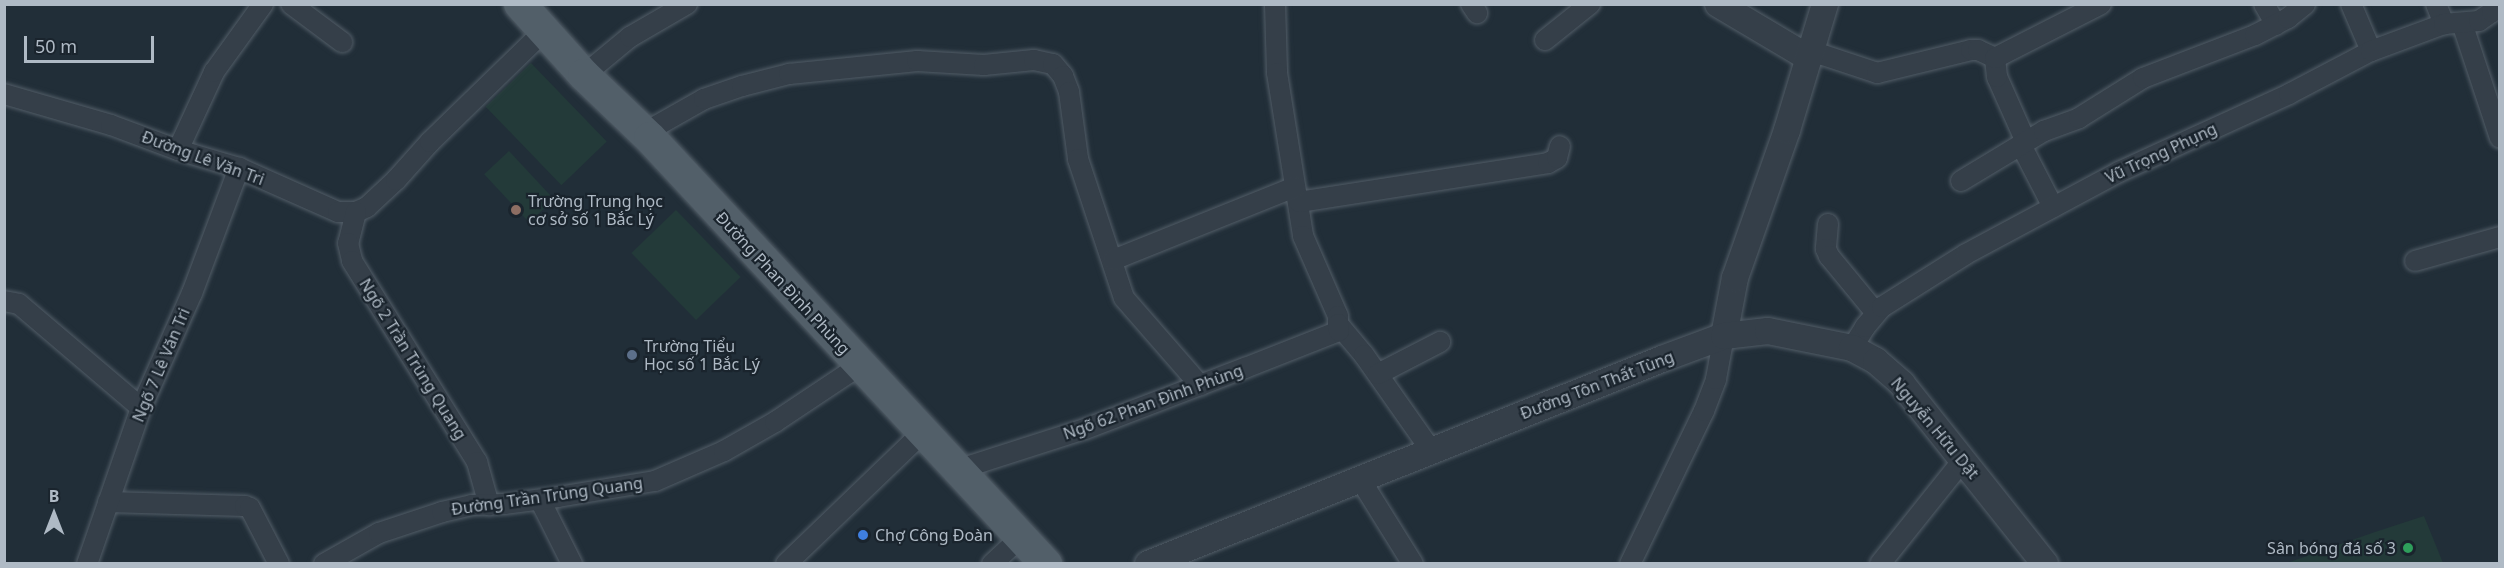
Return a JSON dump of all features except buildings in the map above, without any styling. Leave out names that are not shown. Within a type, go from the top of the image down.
[{"type":"main road","name":"Đường Phan Đình Phùng","points":[[520,4],[584,75],[644,133],[1046,564]]},
{"type":"street","points":[[178,150],[214,72],[263,4]]},
{"type":"street","points":[[291,4],[342,42]]},
{"type":"street","points":[[584,75],[630,37],[687,4]]},
{"type":"street","points":[[1275,4],[1277,73],[1303,236],[1338,316],[1338,324],[1378,374],[1430,450]]},
{"type":"street","points":[[1545,40],[1590,4]]},
{"type":"street","points":[[1718,4],[1810,55],[1877,73],[1971,50],[1978,50],[1995,58]]},
{"type":"street","points":[[1630,564],[1704,411],[1716,379],[1735,278],[1825,4]]},
{"type":"street","points":[[1995,58],[2101,4]]},
{"type":"street","points":[[2264,4],[2276,25]]},
{"type":"street","points":[[1961,180],[2044,131],[2079,118],[2143,78],[2276,25],[2305,4]]},
{"type":"street","points":[[2352,4],[2371,51]]},
{"type":"street","points":[[2436,4],[2453,24],[2499,138]]},
{"type":"street","name":"Vũ Trọng Phụng","points":[[1852,348],[1882,307],[1966,254],[2053,207],[2169,149],[2289,94],[2371,51],[2453,24],[2479,21],[2492,12],[2495,4]]},
{"type":"street","points":[[356,212],[367,207],[396,180],[430,142],[544,31]]},
{"type":"street","points":[[1995,58],[1997,77],[2053,207]]},
{"type":"street","points":[[644,133],[704,99],[789,74],[917,61],[984,65],[1040,60],[1053,64],[1059,70],[1069,92],[1083,176],[1124,298],[1200,385]]},
{"type":"street","name":"Đường Lê Văn Tri","points":[[4,94],[111,125],[178,150],[239,168],[339,212],[356,212]]},
{"type":"street","points":[[1113,260],[1297,194],[1548,163],[1557,158],[1560,146]]},
{"type":"street","name":"Ngõ 7 Lê Văn Tri","points":[[87,564],[141,408],[192,292],[239,168]]},
{"type":"street","name":"Ngõ 2 Trần Trùng Quang","points":[[356,212],[348,243],[352,261],[477,462],[489,505]]},
{"type":"street","points":[[1828,224],[1826,249],[1829,256],[1876,313]]},
{"type":"street","points":[[2415,261],[2499,237]]},
{"type":"street","points":[[4,301],[18,304],[141,408]]},
{"type":"street","name":"Ngõ 62 Phan Đình Phùng","points":[[957,470],[1085,429],[1200,385],[1339,331],[1338,324]]},
{"type":"street","name":"Nguyễn Hữu Dật","points":[[1724,336],[1768,331],[1852,348],[1876,361],[1902,384],[2045,564]]},
{"type":"street","name":"Đường Tôn Thất Tùng","points":[[1148,564],[1430,450],[1724,336]]},
{"type":"street","points":[[1378,374],[1440,342]]},
{"type":"street","name":"Đường Trần Trùng Quang","points":[[324,564],[379,533],[442,512],[472,505],[540,500],[655,481],[734,445],[775,422],[859,366]]},
{"type":"street","points":[[786,564],[922,433]]},
{"type":"street","points":[[1880,564],[1963,460]]},
{"type":"street","points":[[1360,479],[1413,564]]},
{"type":"street","points":[[540,500],[572,564]]},
{"type":"street","points":[[108,502],[245,506],[250,508],[279,564]]},
{"type":"street","points":[[992,564],[1021,537]]},
{"type":"green space","points":[[531,63],[607,141],[561,185],[486,107]]},
{"type":"green space","points":[[509,151],[554,199],[529,222],[484,174]]},
{"type":"green space","points":[[676,210],[741,277],[696,320],[631,253]]},
{"type":"green space","name":"Sân bóng đá số 3","points":[[2424,516],[2443,563],[2287,563],[2372,533]]},
{"type":"place","name":"Trường Trung học cơ sở số 1 Bắc Lý","points":[[516,210]]},
{"type":"place","name":"Trường Tiểu Học số 1 Bắc Lý","points":[[632,355]]},
{"type":"place","name":"Chợ Công Đoàn","points":[[863,535]]},
{"type":"place","name":"Sân bóng đá số 3","points":[[2408,548]]}]
